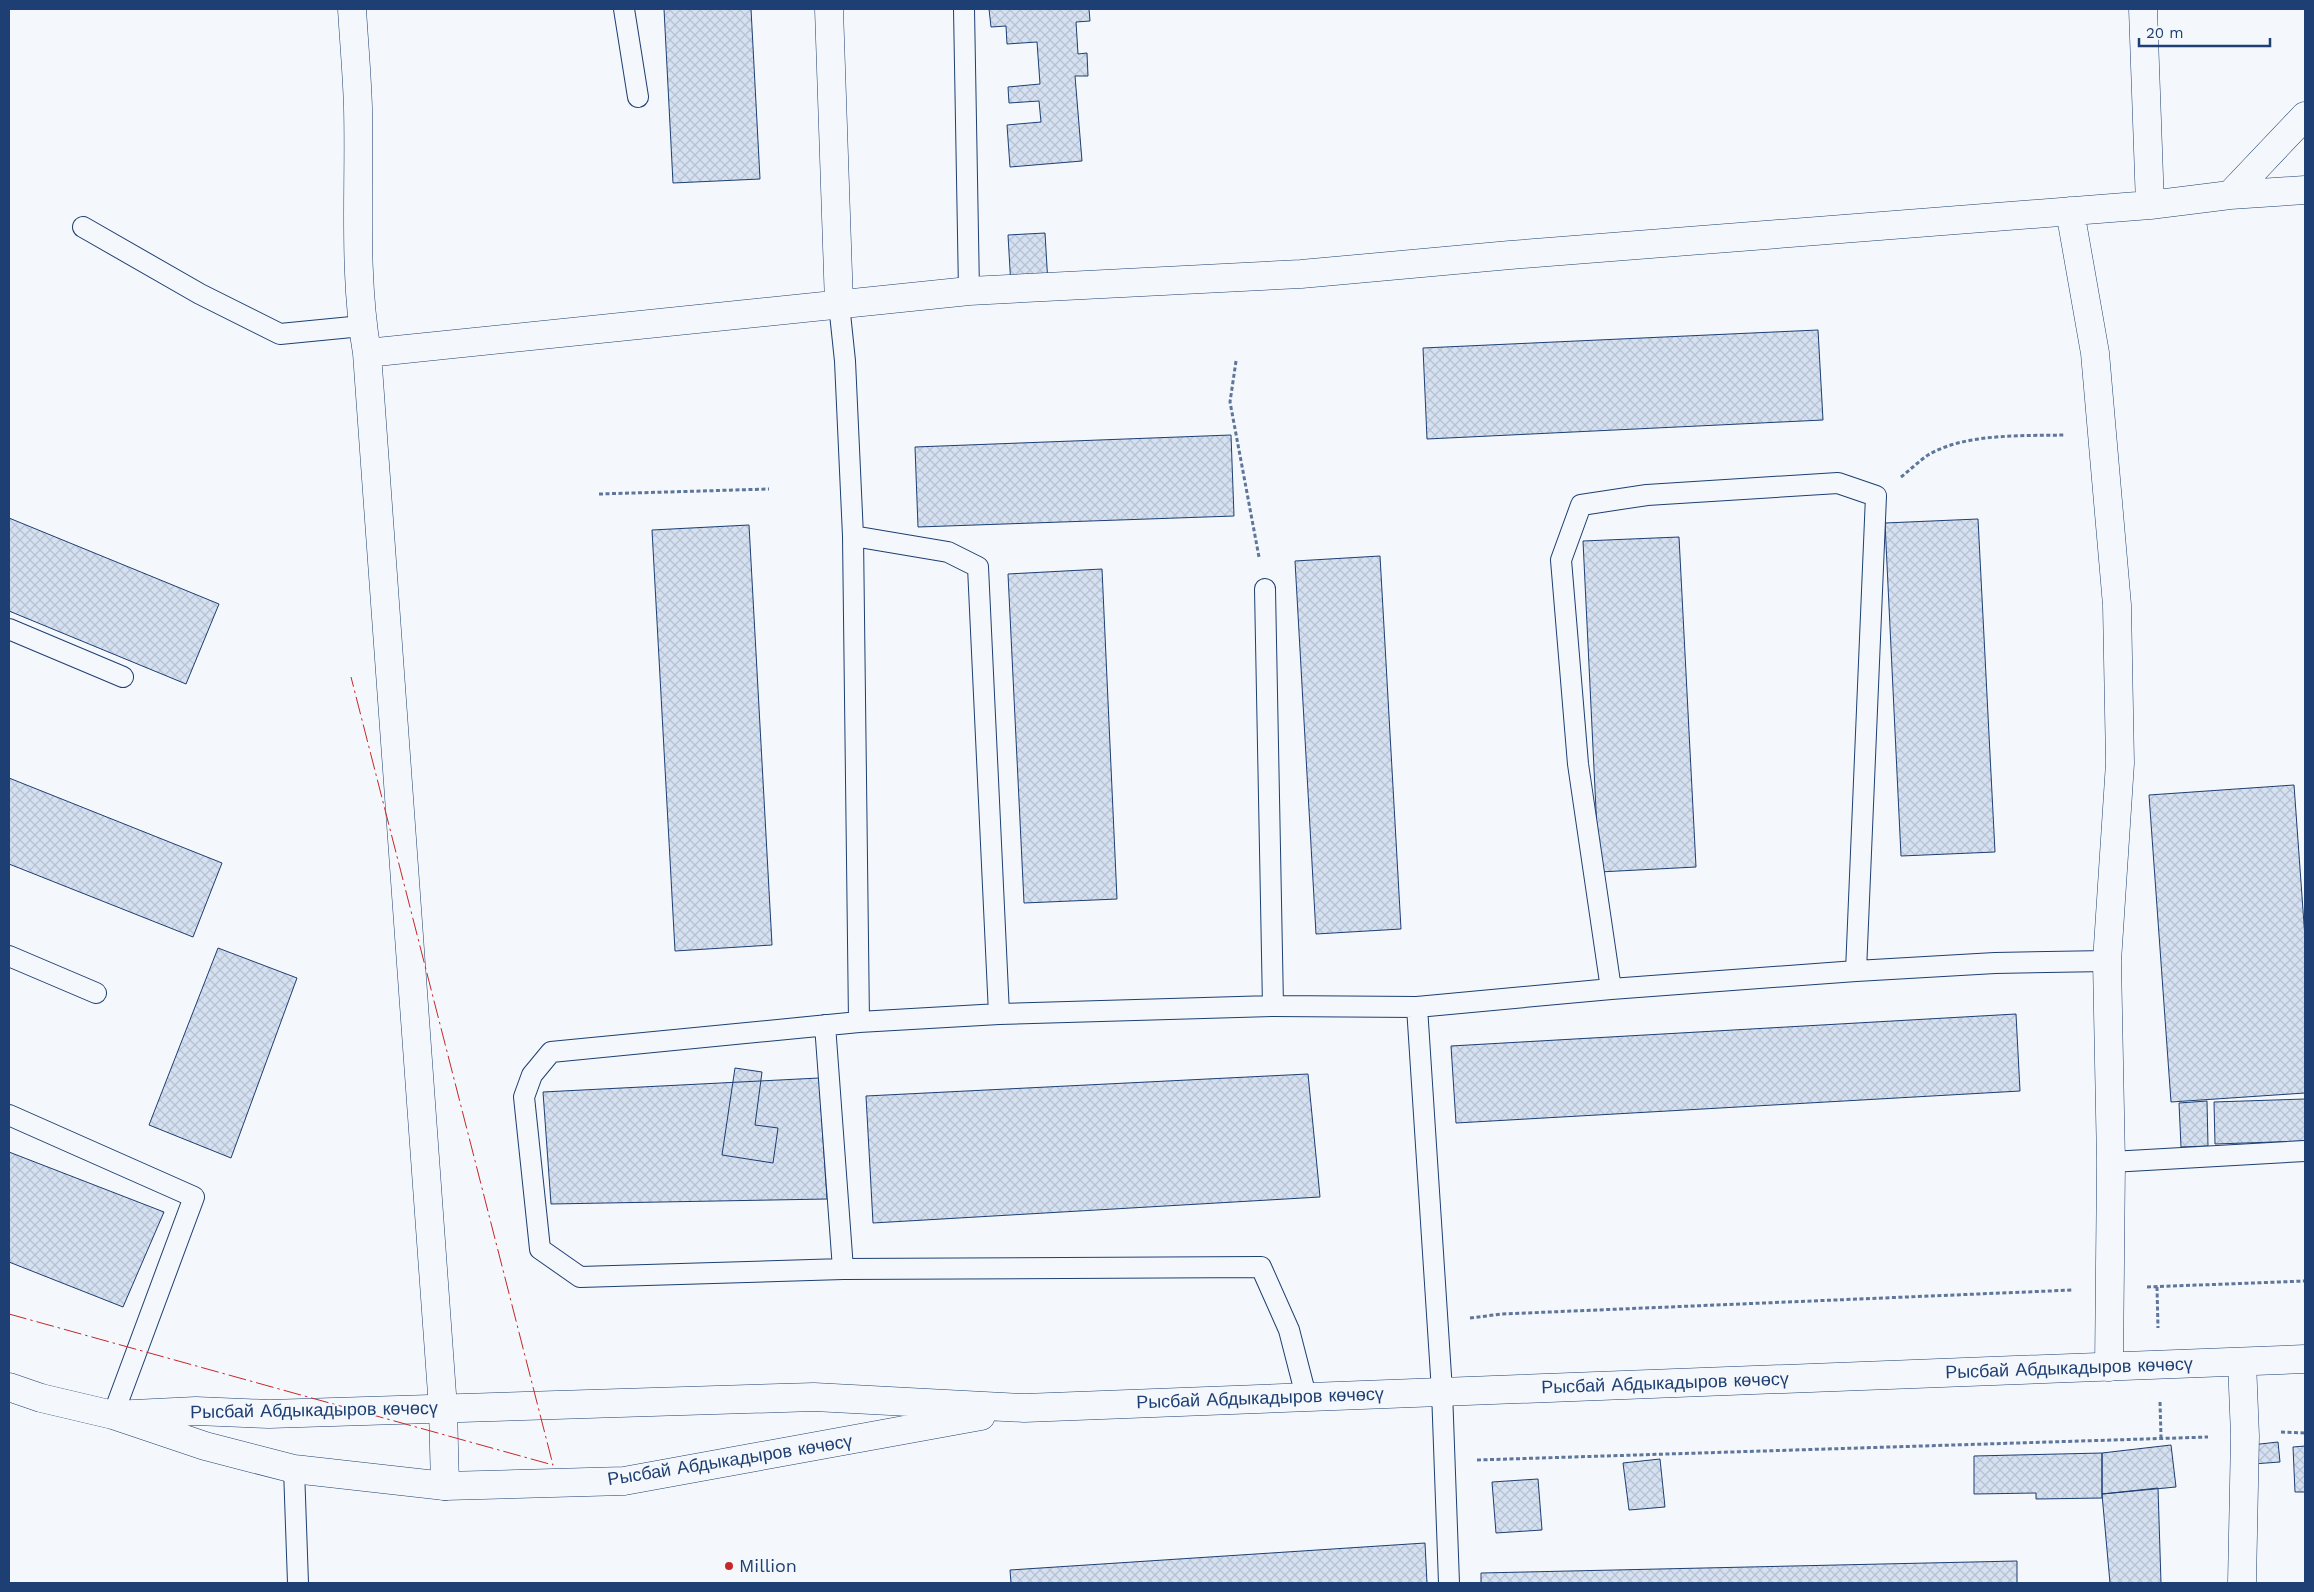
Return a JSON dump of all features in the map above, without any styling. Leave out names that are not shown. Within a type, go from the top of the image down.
[{"type":"street","points":[[352,9],[358,108],[358,232],[362,326],[367,353],[443,1408],[446,1486]]},
{"type":"street","points":[[829,9],[839,304]]},
{"type":"street","points":[[2143,9],[2150,205]]},
{"type":"street","points":[[2230,195],[2305,116]]},
{"type":"street","points":[[367,353],[969,291],[1301,274],[1510,255],[2150,205],[2230,195],[2305,190]]},
{"type":"street","points":[[2070,211],[2095,353],[2117,605],[2120,763],[2107,961],[2111,1162],[2109,1367]]},
{"type":"street","name":"Рысбай Абдыкадыров көчөсү","points":[[113,1415],[196,1411],[269,1414],[814,1397],[1024,1408],[2305,1359]]},
{"type":"street","points":[[2242,1362],[2245,1436],[2242,1583]]},
{"type":"street","name":"Рысбай Абдыкадыров көчөсү","points":[[9,1387],[41,1398],[113,1415],[204,1446],[294,1469],[446,1486],[624,1481],[1024,1408]]},
{"type":"lane","points":[[624,9],[638,97]]},
{"type":"lane","points":[[964,9],[969,291]]},
{"type":"lane","points":[[83,227],[200,294],[280,334],[362,326]]},
{"type":"lane","points":[[839,304],[845,361],[853,536],[859,1022]]},
{"type":"lane","points":[[1611,990],[1578,764],[1561,560],[1581,505],[1647,495],[1838,483],[1876,496],[1856,972]]},
{"type":"lane","points":[[853,536],[948,552],[978,568],[999,1014]]},
{"type":"lane","points":[[1265,589],[1273,1006]]},
{"type":"lane","points":[[9,629],[123,677]]},
{"type":"lane","points":[[9,956],[96,993]]},
{"type":"lane","points":[[1306,1396],[1289,1330],[1261,1266],[843,1269],[580,1277],[540,1249],[524,1098],[532,1075],[551,1052],[859,1022],[999,1014],[1273,1006],[1417,1007],[1611,990],[1856,972],[1995,963],[2107,961]]},
{"type":"lane","points":[[1417,1007],[1442,1391],[1449,1583]]},
{"type":"lane","points":[[825,1025],[843,1269]]},
{"type":"lane","points":[[9,1115],[194,1197],[113,1415]]},
{"type":"lane","points":[[2111,1162],[2305,1151]]},
{"type":"lane","points":[[294,1469],[298,1583]]},
{"type":"path","points":[[1236,361],[1230,402],[1265,589]]},
{"type":"path","points":[[1876,496],[1928,455],[1948,447],[1987,438],[2102,435]]},
{"type":"path","points":[[598,494],[768,489]]},
{"type":"path","points":[[2142,1288],[2305,1282]]},
{"type":"path","points":[[1437,1321],[1512,1314],[2075,1290]]},
{"type":"path","points":[[2280,1432],[2305,1433]]},
{"type":"path","points":[[1445,1461],[2211,1436]]},
{"type":"building","points":[[664,9],[751,9],[760,179],[673,183]]},
{"type":"building","points":[[989,9],[1089,9],[1090,21],[1076,22],[1078,54],[1087,53],[1088,76],[1075,76],[1082,161],[1010,167],[1007,125],[1041,122],[1039,101],[1009,103],[1008,87],[1040,84],[1037,42],[1007,44],[1006,26],[991,27]]},
{"type":"building","points":[[1045,233],[1048,284],[1011,287],[1008,235]]},
{"type":"building","points":[[1818,330],[1823,420],[1427,439],[1423,348]]},
{"type":"building","points":[[1231,435],[1234,516],[918,527],[915,447]]},
{"type":"building","points":[[9,518],[219,604],[186,684],[9,611]]},
{"type":"building","points":[[1978,519],[1995,852],[1901,856],[1885,523]]},
{"type":"building","points":[[749,525],[772,945],[675,951],[652,530]]},
{"type":"building","points":[[1679,537],[1696,867],[1599,872],[1583,541]]},
{"type":"building","points":[[1380,556],[1401,929],[1316,934],[1295,561]]},
{"type":"building","points":[[1102,569],[1117,899],[1024,903],[1008,574]]},
{"type":"building","points":[[9,778],[222,863],[193,937],[9,864]]},
{"type":"building","points":[[2294,785],[2305,938],[2305,1093],[2171,1102],[2149,795]]},
{"type":"building","points":[[218,948],[297,978],[231,1158],[149,1125]]},
{"type":"building","points":[[2016,1014],[2020,1091],[1456,1123],[1451,1046]]},
{"type":"building","points":[[735,1068],[762,1072],[755,1125],[778,1128],[773,1163],[722,1155]]},
{"type":"building","points":[[1308,1074],[1320,1197],[873,1223],[866,1096]]},
{"type":"building","points":[[819,1078],[827,1199],[551,1204],[543,1092]]},
{"type":"building","points":[[2305,1099],[2305,1141],[2215,1144],[2214,1102]]},
{"type":"building","points":[[2207,1101],[2208,1146],[2181,1147],[2179,1103]]},
{"type":"building","points":[[9,1152],[164,1212],[123,1307],[9,1262]]},
{"type":"building","points":[[2278,1442],[2280,1462],[2253,1464],[2251,1445]]},
{"type":"building","points":[[2171,1445],[2176,1487],[2102,1494],[2102,1453]]},
{"type":"building","points":[[2305,1446],[2305,1492],[2295,1492],[2293,1447]]},
{"type":"building","points":[[2102,1453],[2102,1498],[2036,1499],[2036,1493],[1974,1494],[1974,1456]]},
{"type":"building","points":[[1660,1459],[1665,1507],[1629,1510],[1623,1463]]},
{"type":"building","points":[[1538,1479],[1542,1530],[1496,1533],[1492,1482]]},
{"type":"building","points":[[2158,1488],[2161,1583],[2110,1583],[2102,1494]]},
{"type":"building","points":[[1425,1543],[1427,1583],[1011,1583],[1010,1570]]},
{"type":"building","points":[[2017,1561],[2017,1583],[1481,1583],[1481,1573]]},
{"type":"power","points":[[9,1314],[553,1465],[351,677]]},
{"type":"place","name":"Million","points":[[729,1566]]}]
